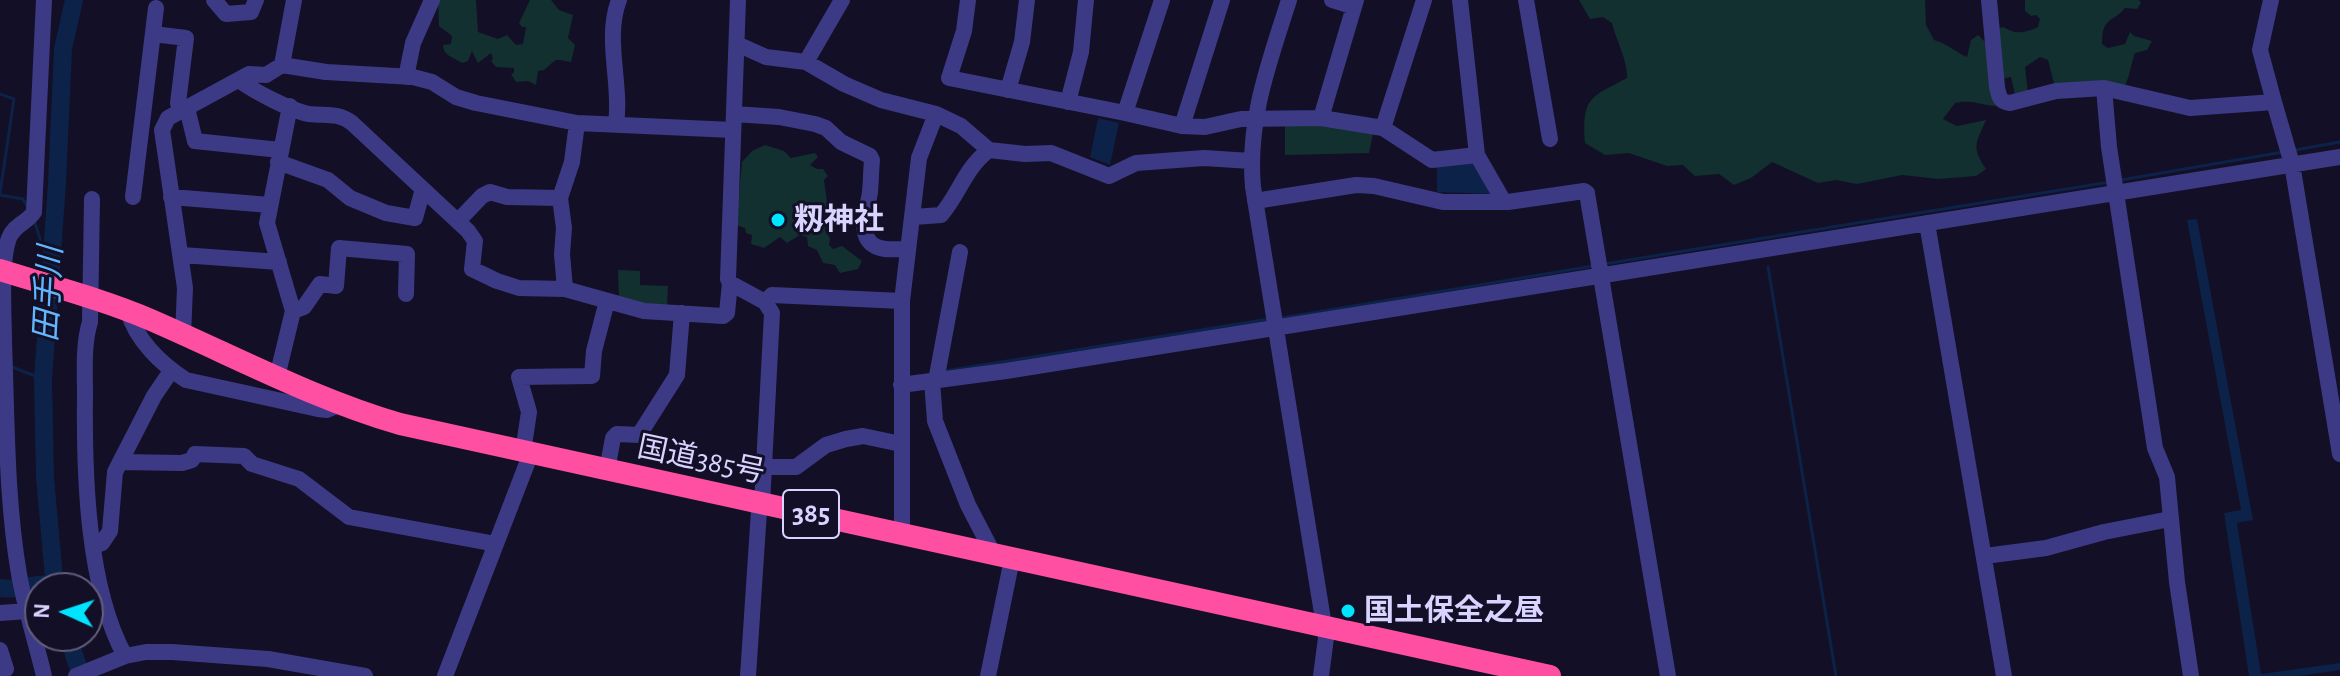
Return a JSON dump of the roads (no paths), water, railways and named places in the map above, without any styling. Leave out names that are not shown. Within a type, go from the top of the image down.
[{"type":"highway","name":"国道385号","points":[[5,272],[128,311],[341,404],[400,424],[1550,676]]},
{"type":"street","points":[[24,596],[19,574],[3,373],[5,272],[8,238],[34,212],[44,0]]},
{"type":"street","points":[[214,0],[226,14],[251,12],[256,0]]},
{"type":"street","points":[[282,65],[294,0]]},
{"type":"street","points":[[406,77],[413,43],[432,0]]},
{"type":"street","points":[[616,124],[619,104],[613,33],[619,0]]},
{"type":"street","points":[[243,77],[306,113],[345,117],[458,221],[475,241],[472,269],[519,288],[565,289],[644,311],[723,316],[727,313],[730,283],[738,0]]},
{"type":"street","points":[[806,62],[842,0]]},
{"type":"street","points":[[968,0],[964,31],[949,78],[1182,126],[1205,127],[1241,119],[1321,118],[1383,128],[1432,160],[1477,155]]},
{"type":"street","points":[[1008,90],[1022,42],[1027,0]]},
{"type":"street","points":[[1068,102],[1081,52],[1086,0]]},
{"type":"street","points":[[1125,113],[1162,0]]},
{"type":"street","points":[[1182,126],[1222,0]]},
{"type":"street","points":[[1289,0],[1254,119],[1251,161],[1326,638],[1321,676]]},
{"type":"street","points":[[1321,118],[1355,4],[1332,0]]},
{"type":"street","points":[[1383,128],[1424,0]]},
{"type":"street","points":[[1460,0],[1477,155],[1504,202]]},
{"type":"street","points":[[1526,0],[1550,139]]},
{"type":"street","points":[[1989,0],[1997,87],[2004,103],[2056,91],[2104,88],[2190,108],[2274,102]]},
{"type":"street","points":[[2271,0],[2260,50],[2292,164],[2340,454]]},
{"type":"street","points":[[133,197],[156,8]]},
{"type":"street","points":[[153,34],[186,38],[178,103],[184,110],[195,141],[279,156],[328,180],[350,198],[386,213],[415,218],[423,189]]},
{"type":"street","points":[[737,44],[766,57],[806,62],[844,84],[881,100],[936,114],[961,126],[989,150],[1051,153],[1109,176],[1136,163],[1204,158],[1251,161]]},
{"type":"street","points":[[183,335],[185,288],[162,130],[164,124],[168,118],[243,77],[266,75],[282,65],[432,82],[456,97],[476,103],[577,123],[734,122],[779,117],[815,124],[826,128],[841,142],[870,156],[870,191],[864,217],[867,238],[873,246],[907,249]]},
{"type":"street","points":[[2104,88],[2116,192],[2155,448],[2167,477],[2191,676]]},
{"type":"street","points":[[277,377],[293,311],[267,223],[290,106]]},
{"type":"street","points":[[902,534],[902,301],[919,158],[936,114]]},
{"type":"street","points":[[143,121],[164,124]]},
{"type":"street","points":[[565,289],[560,198],[572,162],[577,123]]},
{"type":"street","points":[[914,217],[934,218],[941,215],[950,205],[965,175],[989,150]]},
{"type":"street","points":[[901,385],[2340,157]]},
{"type":"street","points":[[1255,201],[1356,185],[1374,186],[1443,202],[1504,202],[1587,193],[1668,676]]},
{"type":"street","points":[[458,221],[482,196],[490,192],[507,197],[560,198]]},
{"type":"street","points":[[171,197],[270,205]]},
{"type":"street","points":[[92,199],[86,473],[94,546],[109,616],[122,658]]},
{"type":"street","points":[[1927,223],[2004,676]]},
{"type":"street","points":[[293,311],[304,307],[320,284],[336,286],[339,248],[407,254],[406,294]]},
{"type":"street","points":[[960,252],[934,381],[935,421],[968,505],[1003,557],[988,676]]},
{"type":"street","points":[[182,255],[279,262]]},
{"type":"street","points":[[730,283],[765,302],[772,313],[762,504],[759,511],[748,676]]},
{"type":"street","points":[[765,302],[772,295],[902,301]]},
{"type":"street","points":[[445,676],[496,544],[527,452],[529,412],[519,377],[592,376],[594,351],[607,301]]},
{"type":"street","points":[[128,311],[137,336],[171,371],[186,380],[318,409],[327,410],[341,404]]},
{"type":"street","points":[[607,470],[613,438],[617,434],[639,435],[677,375],[682,313]]},
{"type":"street","points":[[94,546],[102,543],[110,531],[113,481],[120,462],[154,396],[171,371]]},
{"type":"street","points":[[763,467],[796,467],[826,445],[863,436],[901,444]]},
{"type":"street","points":[[120,462],[182,463],[192,460],[195,454],[244,456],[252,464],[299,479],[349,517],[496,544]]},
{"type":"street","points":[[1985,556],[2046,548],[2170,519]]},
{"type":"street","points":[[0,574],[19,574]]},
{"type":"street","points":[[0,613],[24,606]]},
{"type":"street","points":[[0,650],[6,669],[0,671]]},
{"type":"street","points":[[38,652],[44,676]]},
{"type":"street","points":[[76,676],[146,652],[222,654],[365,676]]},
{"type":"water","points":[[1098,118],[1119,123],[1110,165],[1090,157]]},
{"type":"water","points":[[1474,162],[1490,194],[1437,192],[1437,165]]},
{"type":"water","points":[[2197,219],[2253,520],[2237,523],[2261,674],[2340,663],[2340,670],[2299,676],[2249,676],[2224,513],[2241,510],[2187,220]]},
{"type":"waterway","name":"田手川","points":[[54,572],[45,478],[43,379],[63,49],[74,0]]},
{"type":"waterway","points":[[0,94],[14,99],[0,193]]},
{"type":"waterway","points":[[2295,150],[2340,142]]},
{"type":"waterway","points":[[2121,180],[2283,152]]},
{"type":"waterway","points":[[1604,264],[2110,182]]},
{"type":"waterway","points":[[0,195],[23,199],[27,206]]},
{"type":"waterway","points":[[34,220],[43,248],[52,252]]},
{"type":"waterway","points":[[1281,318],[1593,266]]},
{"type":"waterway","points":[[1768,267],[1836,676]]},
{"type":"waterway","points":[[945,371],[1269,319]]},
{"type":"waterway","points":[[12,367],[43,379]]},
{"type":"waterway","points":[[0,588],[24,587]]},
{"type":"waterway","name":"田手川","points":[[73,652],[81,676]]},
{"type":"place","name":"籾神社","points":[[778,220]]},
{"type":"place","name":"国土保全之昼","points":[[1348,611]]}]
